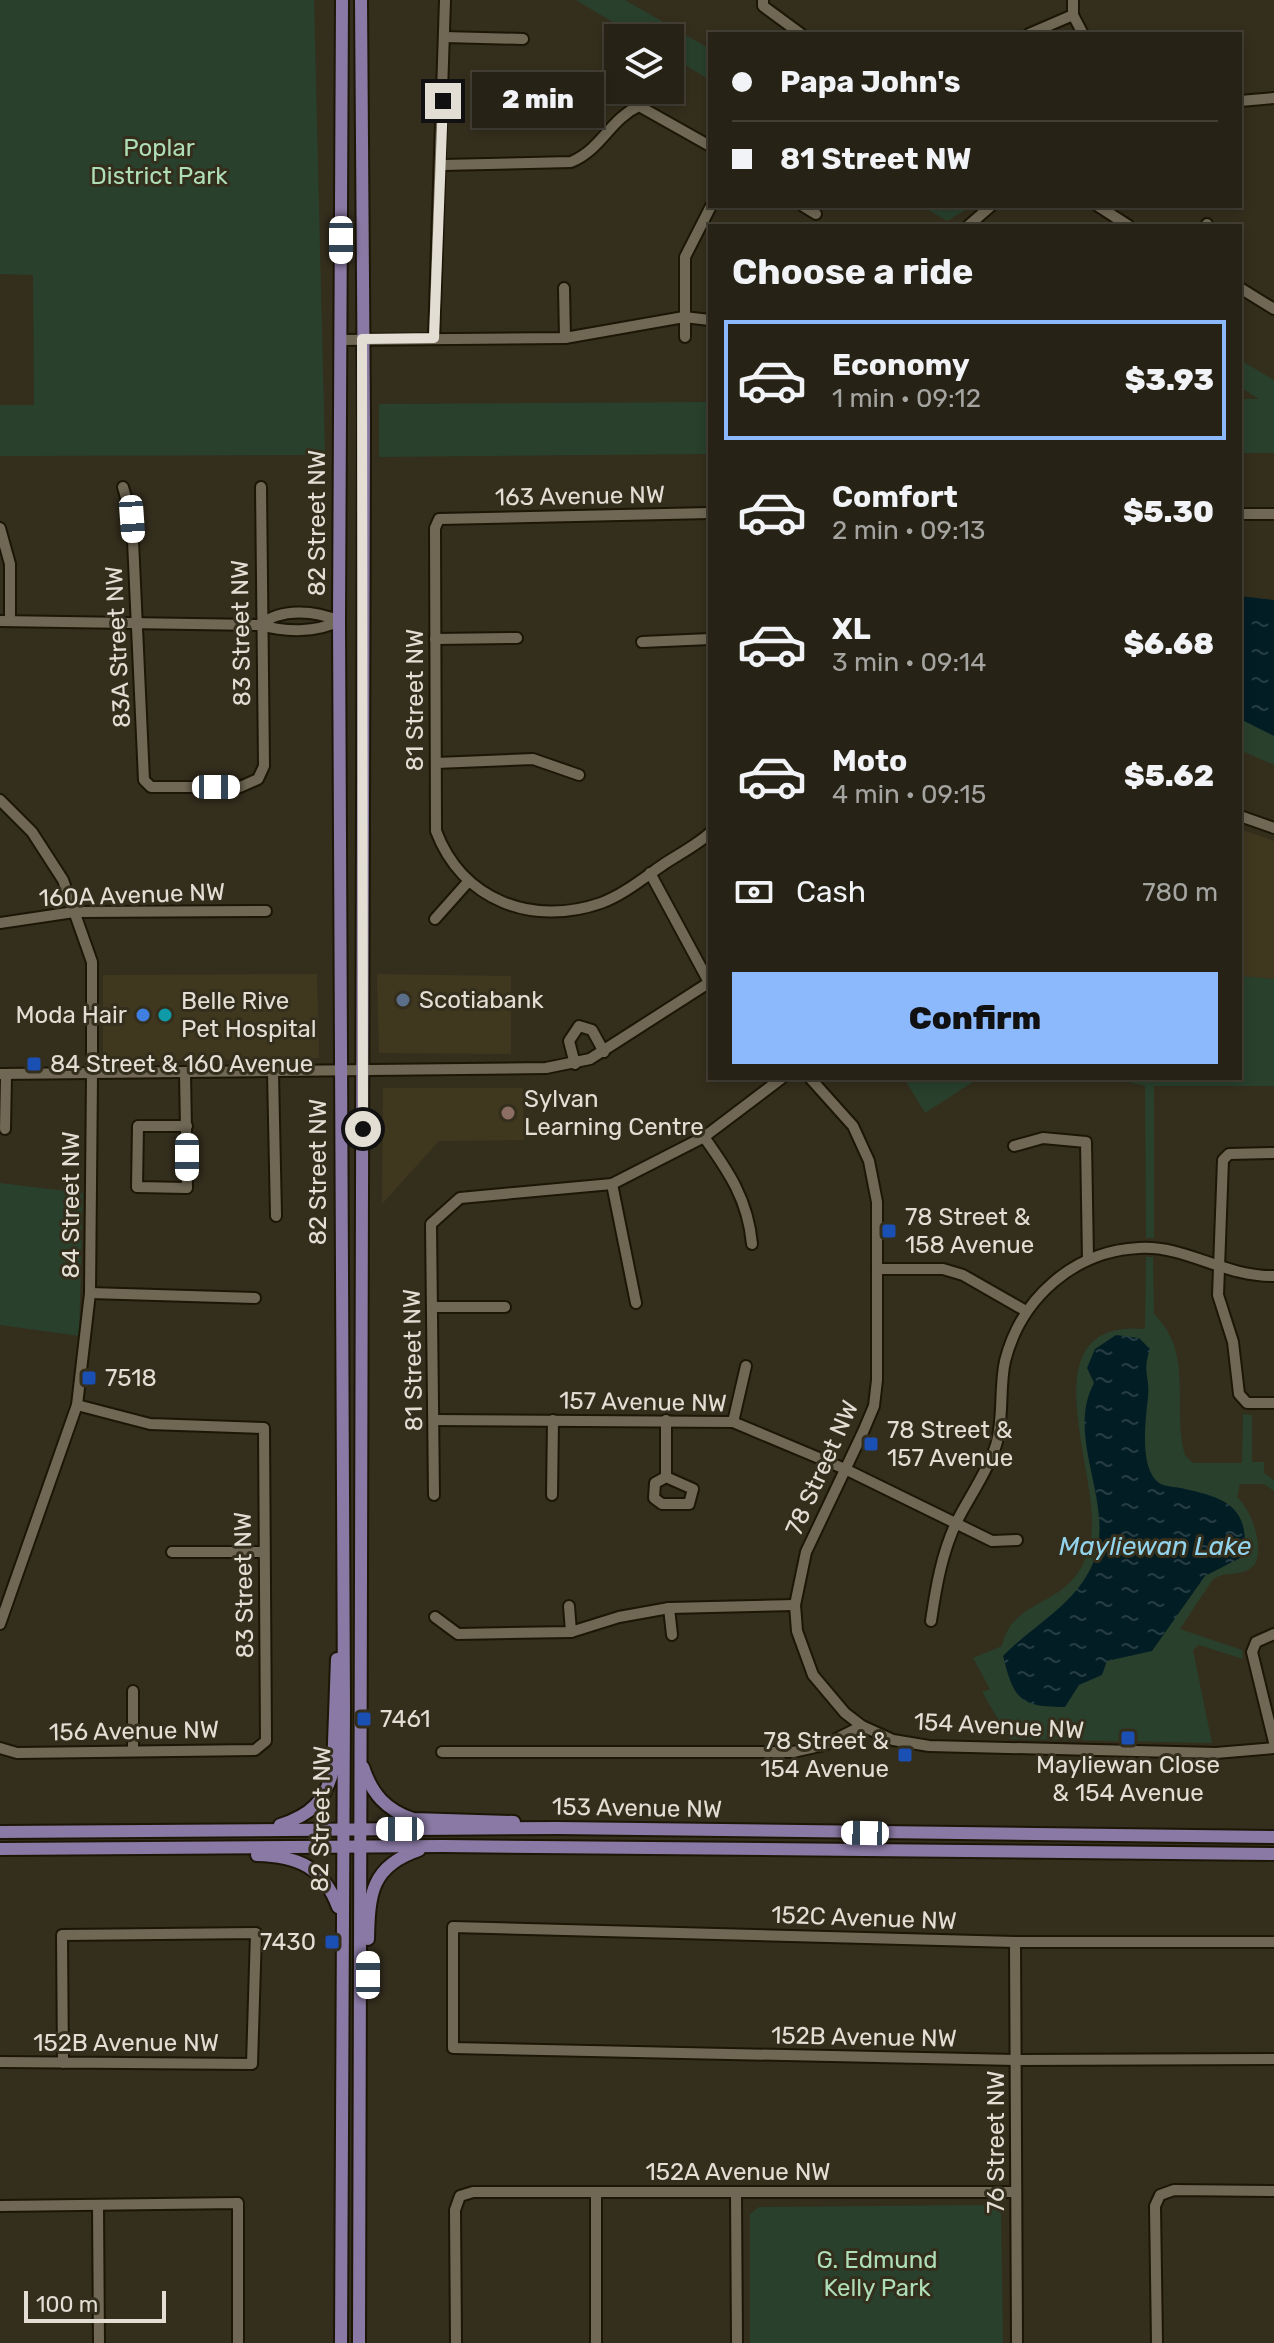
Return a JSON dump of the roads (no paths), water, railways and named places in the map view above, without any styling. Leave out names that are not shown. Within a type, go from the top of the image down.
[{"type":"main road","name":"82 Street NW","points":[[341,2343],[343,1829],[339,621],[342,0]]},
{"type":"main road","name":"82 Street NW","points":[[359,2343],[363,1069],[361,0]]},
{"type":"main road","points":[[339,621],[362,621]]},
{"type":"main road","points":[[257,1829],[295,1820],[315,1809],[328,1787],[333,1770],[333,1683],[341,1628]]},
{"type":"main road","points":[[360,1760],[373,1791],[397,1813],[413,1819],[504,1820],[557,1828]]},
{"type":"main road","name":"153 Avenue NW","points":[[0,1832],[557,1828],[1274,1837]]},
{"type":"main road","points":[[360,2037],[368,2006],[369,1902],[373,1887],[395,1860],[443,1846]]},
{"type":"main road","name":"153 Avenue NW","points":[[0,1849],[443,1846],[1274,1854]]},
{"type":"main road","points":[[146,1848],[179,1854],[269,1855],[305,1863],[318,1870],[342,1916]]},
{"type":"street","points":[[434,338],[445,0]]},
{"type":"street","points":[[1073,0],[1073,15],[1082,32]]},
{"type":"street","points":[[763,3],[799,32]]},
{"type":"street","points":[[1034,32],[1073,15]]},
{"type":"street","points":[[444,37],[523,39]]},
{"type":"street","points":[[1242,101],[1274,98]]},
{"type":"street","points":[[442,165],[571,162],[590,154],[626,112],[639,106],[708,145]]},
{"type":"street","points":[[685,337],[685,257],[710,208]]},
{"type":"street","points":[[806,208],[816,214]]},
{"type":"street","points":[[970,224],[989,208]]},
{"type":"street","points":[[1101,208],[1126,224]]},
{"type":"street","points":[[564,288],[565,338]]},
{"type":"street","points":[[1242,289],[1274,309]]},
{"type":"street","points":[[340,340],[565,338],[684,317],[708,320]]},
{"type":"street","name":"83A Street NW","points":[[123,487],[132,519],[144,780],[151,787],[240,787],[258,779]]},
{"type":"street","name":"83 Street NW","points":[[258,779],[264,766],[260,625],[261,487]]},
{"type":"street","name":"163 Avenue NW","points":[[450,519],[708,513]]},
{"type":"street","points":[[1242,514],[1274,514]]},
{"type":"street","name":"81 Street NW","points":[[450,519],[439,519],[435,528],[436,831],[445,856],[467,883]]},
{"type":"street","points":[[0,528],[10,564],[5,621],[260,625],[275,630],[324,629],[339,621]]},
{"type":"street","points":[[435,639],[517,638]]},
{"type":"street","points":[[642,642],[708,639]]},
{"type":"street","points":[[436,763],[533,759],[579,775]]},
{"type":"street","name":"84 Street NW","points":[[0,800],[32,832],[63,880],[92,962],[90,1293],[77,1405],[0,1624]]},
{"type":"street","points":[[1242,817],[1274,828]]},
{"type":"street","points":[[435,919],[467,883],[511,906],[565,912],[604,902],[708,835]]},
{"type":"street","points":[[650,873],[708,979]]},
{"type":"street","name":"160A Avenue NW","points":[[0,923],[74,912],[266,911]]},
{"type":"street","points":[[5,1129],[3,1075],[530,1069],[575,1064],[604,1052],[708,984]]},
{"type":"street","points":[[575,1064],[569,1041],[579,1026],[592,1030],[604,1052]]},
{"type":"street","points":[[273,1072],[276,1216]]},
{"type":"street","points":[[185,1073],[187,1126],[187,1188],[137,1187],[138,1126],[187,1126]]},
{"type":"street","points":[[636,1303],[612,1184],[704,1137],[779,1080]]},
{"type":"street","name":"78 Street NW","points":[[812,1080],[853,1126],[869,1161],[877,1202],[878,1269],[874,1406],[806,1552],[795,1605],[797,1631],[813,1675],[845,1713],[862,1726]]},
{"type":"street","points":[[704,1137],[737,1184],[750,1216],[752,1244]]},
{"type":"street","points":[[1014,1146],[1043,1138],[1086,1142],[1088,1259]]},
{"type":"street","points":[[1274,1153],[1229,1154],[1223,1160],[1218,1295],[1233,1342],[1239,1394],[1247,1403],[1274,1403]]},
{"type":"street","name":"81 Street NW","points":[[434,1495],[431,1224],[460,1198],[612,1184]]},
{"type":"street","points":[[931,1621],[938,1576],[955,1525],[996,1445],[1005,1360],[1026,1311],[1059,1274],[1088,1259],[1138,1248],[1169,1250],[1246,1277],[1274,1276]]},
{"type":"street","points":[[878,1269],[943,1269],[963,1275],[1026,1311]]},
{"type":"street","points":[[90,1293],[255,1298]]},
{"type":"street","points":[[433,1307],[505,1307]]},
{"type":"street","points":[[733,1422],[746,1366]]},
{"type":"street","name":"83 Street NW","points":[[77,1405],[150,1424],[264,1428],[262,1552],[266,1741]]},
{"type":"street","name":"157 Avenue NW","points":[[434,1420],[733,1422],[845,1469],[992,1541],[1017,1540]]},
{"type":"street","points":[[552,1495],[553,1420]]},
{"type":"street","points":[[666,1420],[666,1477]]},
{"type":"street","points":[[172,1552],[262,1552]]},
{"type":"street","points":[[435,1617],[458,1634],[571,1632],[619,1617],[669,1608],[795,1605]]},
{"type":"street","points":[[569,1606],[571,1632]]},
{"type":"street","points":[[669,1608],[672,1635]]},
{"type":"street","points":[[1274,1634],[1256,1642],[1252,1652],[1274,1745]]},
{"type":"street","points":[[133,1691],[133,1750]]},
{"type":"street","points":[[442,1752],[793,1752],[824,1745],[862,1726]]},
{"type":"street","name":"154 Avenue NW","points":[[862,1726],[893,1740],[929,1746],[1216,1753],[1274,1745]]},
{"type":"street","name":"156 Avenue NW","points":[[0,1748],[17,1753],[255,1750],[266,1741]]},
{"type":"street","name":"152C Avenue NW","points":[[453,2048],[453,1927],[1015,1942],[1274,1942]]},
{"type":"street","name":"152B Avenue NW","points":[[0,2062],[63,2063],[252,2064],[256,1933],[62,1935],[63,2063]]},
{"type":"street","name":"76 Street NW","points":[[1015,1942],[1017,2343]]},
{"type":"street","name":"152B Avenue NW","points":[[453,2048],[1016,2060],[1274,2059]]},
{"type":"street","points":[[1157,2343],[1155,2206],[1160,2195],[1174,2190],[1274,2191]]},
{"type":"street","name":"152A Avenue NW","points":[[456,2343],[455,2210],[460,2196],[473,2192],[1016,2192]]},
{"type":"street","points":[[596,2192],[596,2343]]},
{"type":"street","points":[[736,2193],[737,2343]]},
{"type":"street","points":[[0,2206],[238,2203],[238,2343]]},
{"type":"street","points":[[98,2206],[99,2343]]},
{"type":"water","points":[[1242,596],[1274,600],[1274,736],[1242,720]]},
{"type":"water","name":"Mayliewan Lake","points":[[1116,1335],[1139,1338],[1150,1349],[1145,1444],[1149,1468],[1154,1477],[1163,1485],[1213,1497],[1232,1508],[1243,1527],[1244,1556],[1205,1576],[1152,1651],[1107,1661],[1102,1675],[1079,1685],[1065,1707],[1037,1705],[1021,1698],[1015,1691],[1003,1656],[1079,1588],[1095,1558],[1099,1514],[1085,1425],[1086,1404],[1094,1383],[1087,1368],[1095,1349]]},
{"type":"place","name":"Scotiabank","points":[[403,1000]]},
{"type":"place","name":"Moda Hair","points":[[143,1015]]},
{"type":"place","name":"Belle Rive Pet Hospital","points":[[165,1015]]},
{"type":"place","name":"84 Street & 160 Avenue","points":[[34,1064]]},
{"type":"place","name":"Sylvan Learning Centre","points":[[508,1113]]},
{"type":"place","name":"78 Street & 158 Avenue","points":[[889,1231]]},
{"type":"place","name":"7518","points":[[89,1378]]},
{"type":"place","name":"78 Street & 157 Avenue","points":[[871,1444]]},
{"type":"place","name":"7461","points":[[364,1719]]},
{"type":"place","name":"Mayliewan Close & 154 Avenue","points":[[1128,1738]]},
{"type":"place","name":"78 Street & 154 Avenue","points":[[905,1755]]},
{"type":"place","name":"7430","points":[[332,1942]]},
{"type":"park label","name":"Poplar District Park","points":[[159,162]]},
{"type":"park label","name":"G. Edmund Kelly Park","points":[[877,2274]]}]
